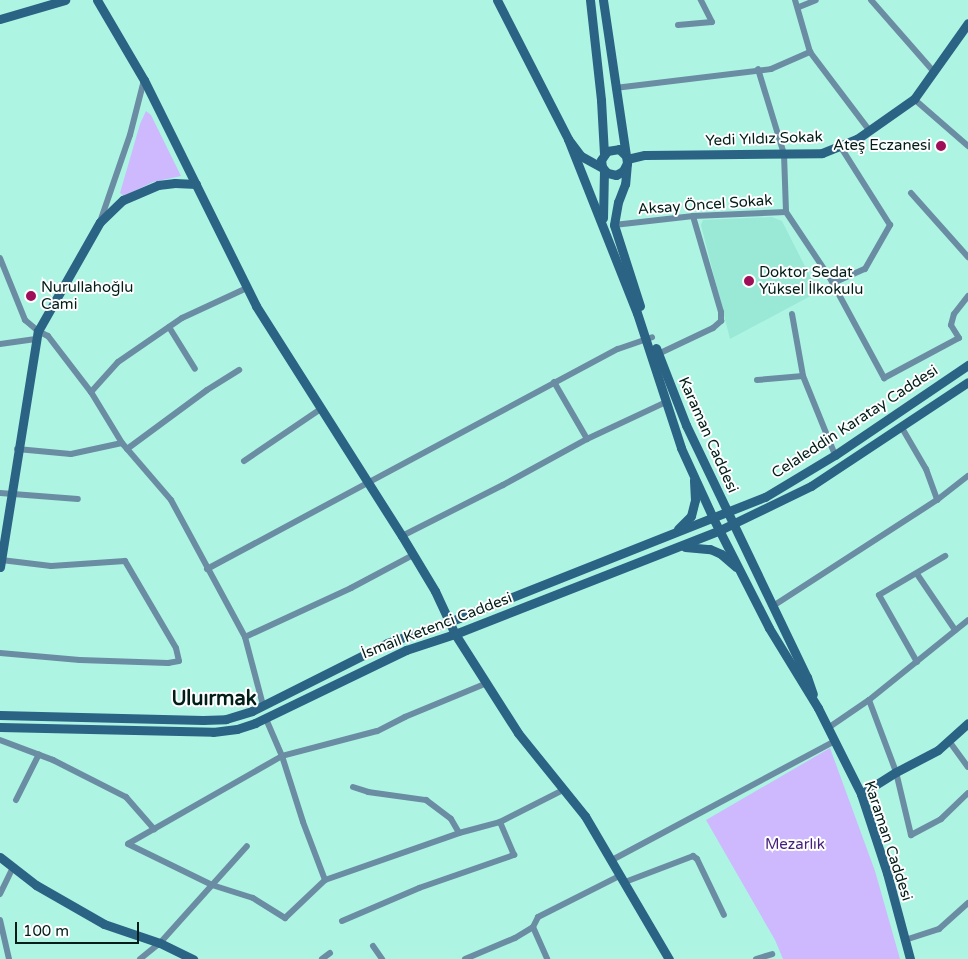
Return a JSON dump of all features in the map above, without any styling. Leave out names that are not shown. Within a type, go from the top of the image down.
[{"type":"main road","points":[[0,19],[65,0]]},
{"type":"main road","points":[[97,0],[144,80],[256,306],[402,536],[450,621],[455,634],[518,733],[585,816],[669,959]]},
{"type":"main road","points":[[497,0],[568,139],[581,156],[611,174],[620,174],[627,159],[614,149],[604,153]]},
{"type":"main road","points":[[590,0],[601,100],[604,153],[601,160],[604,170]]},
{"type":"main road","name":"Karaman Caddesi","points":[[603,0],[627,159],[625,184],[618,202],[614,225],[655,356],[666,402],[681,448],[714,518],[791,666],[818,708],[861,794],[887,873],[910,959]]},
{"type":"main road","name":"Yedi Yıldız Sokak","points":[[627,159],[645,156],[822,153],[858,139],[914,99],[968,23]]},
{"type":"main road","name":"Karaman Caddesi","points":[[568,139],[649,338]]},
{"type":"main road","name":"Karaman Caddesi","points":[[604,170],[602,196],[604,228]]},
{"type":"main road","points":[[1,564],[17,449],[37,335],[100,222],[123,200],[158,185],[175,182],[196,184]]},
{"type":"main road","name":"Karaman Caddesi","points":[[655,356],[728,512],[731,523],[807,677],[818,708]]},
{"type":"main road","name":"Celaleddin Karatay Caddesi","points":[[728,512],[764,497],[835,455],[968,365]]},
{"type":"main road","name":"Celaleddin Karatay Caddesi","points":[[731,523],[811,486],[902,428],[968,382]]},
{"type":"main road","points":[[675,532],[691,516],[695,500],[694,475]]},
{"type":"main road","name":"İsmail Ketenci Caddesi","points":[[0,715],[226,719],[263,705],[387,643],[450,621],[728,512]]},
{"type":"main road","name":"İsmail Ketenci Caddesi","points":[[0,727],[213,732],[237,729],[266,719],[376,663],[406,650],[455,634],[673,549],[720,530],[731,523]]},
{"type":"main road","points":[[673,549],[692,546],[710,549],[721,554],[741,571]]},
{"type":"main road","points":[[861,794],[896,772],[938,750],[968,723]]},
{"type":"main road","points":[[0,857],[36,885],[104,924],[160,943],[193,959]]},
{"type":"street","points":[[678,24],[712,22],[701,0]]},
{"type":"street","points":[[795,0],[810,52],[869,130]]},
{"type":"street","points":[[798,8],[816,0]]},
{"type":"street","points":[[871,0],[934,72]]},
{"type":"street","points":[[615,88],[758,69],[771,69],[810,52]]},
{"type":"street","points":[[758,69],[784,154],[786,212]]},
{"type":"street","points":[[100,222],[130,135],[144,80]]},
{"type":"street","points":[[914,99],[968,146]]},
{"type":"street","points":[[833,283],[865,269],[890,225],[840,146]]},
{"type":"street","points":[[911,193],[968,257]]},
{"type":"street","name":"Aksay Öncel Sokak","points":[[614,225],[693,216],[786,212],[833,283],[884,378],[959,338],[951,325],[954,314],[968,296]]},
{"type":"street","points":[[655,356],[713,328],[721,321],[721,312],[693,216]]},
{"type":"street","points":[[0,258],[25,320],[37,335]]},
{"type":"street","points":[[91,392],[118,362],[182,318],[247,288]]},
{"type":"street","points":[[792,314],[803,376],[835,455]]},
{"type":"street","points":[[169,328],[195,369]]},
{"type":"street","points":[[0,344],[37,335],[48,336],[91,392],[122,443],[171,500],[245,637],[263,705]]},
{"type":"street","points":[[207,569],[554,382],[618,349],[649,338]]},
{"type":"street","points":[[127,449],[207,390],[239,370]]},
{"type":"street","points":[[757,380],[803,376]]},
{"type":"street","points":[[554,382],[587,439]]},
{"type":"street","points":[[402,536],[503,485],[587,439],[666,402]]},
{"type":"street","points":[[244,461],[322,408]]},
{"type":"street","points":[[902,428],[926,469],[937,500]]},
{"type":"street","points":[[17,449],[71,454],[122,443]]},
{"type":"street","points":[[773,606],[937,500],[968,476]]},
{"type":"street","points":[[0,493],[78,499]]},
{"type":"street","points":[[245,637],[351,588],[413,555]]},
{"type":"street","points":[[917,662],[878,595],[945,556]]},
{"type":"street","points":[[0,653],[80,660],[168,663],[179,661],[176,648],[125,561],[51,566],[1,564]]},
{"type":"street","points":[[917,574],[955,630]]},
{"type":"street","points":[[828,728],[869,700],[968,620]]},
{"type":"street","points":[[487,683],[405,717],[377,731],[282,756],[128,844],[212,885],[254,898],[285,918],[325,880],[459,833],[500,822],[564,790]]},
{"type":"street","points":[[869,700],[896,772],[911,835],[941,818],[968,793]]},
{"type":"street","points":[[266,719],[282,756],[303,822],[325,880]]},
{"type":"street","points":[[0,740],[39,754],[126,796],[154,829]]},
{"type":"street","points":[[612,860],[835,741]]},
{"type":"street","points":[[949,741],[968,767]]},
{"type":"street","points":[[16,800],[39,754]]},
{"type":"street","points":[[354,787],[368,792],[426,800],[451,819],[459,833]]},
{"type":"street","points":[[342,921],[419,888],[514,855],[500,822]]},
{"type":"street","points":[[140,959],[160,943],[247,846]]},
{"type":"street","points":[[465,959],[515,938],[533,928],[538,917],[623,878],[693,856],[697,859],[724,914]]},
{"type":"street","points":[[0,894],[13,867]]},
{"type":"street","points":[[905,940],[939,929],[968,903]]},
{"type":"street","points":[[0,920],[9,959]]},
{"type":"street","points":[[533,928],[547,959]]},
{"type":"street","points":[[373,946],[382,959]]},
{"type":"street","points":[[322,959],[330,953]]},
{"type":"street","points":[[756,959],[772,954]]},
{"type":"shaded area","name":"Doktor Sedat Yüksel İlkokulu","points":[[772,217],[782,221],[818,292],[730,339],[701,225],[703,220]]},
{"type":"green space","points":[[146,111],[151,115],[181,176],[153,182],[124,196],[120,193],[140,124]]},
{"type":"green space","name":"Mezarlık","points":[[830,748],[875,871],[900,959],[783,959],[775,940],[706,820]]},
{"type":"place","name":"Ateş Eczanesi","points":[[941,146]]},
{"type":"place","name":"Doktor Sedat Yüksel İlkokulu","points":[[749,281]]},
{"type":"place","name":"Nurullahoğlu Cami","points":[[31,296]]},
{"type":"district","name":"Uluırmak","points":[[214,699]]}]
